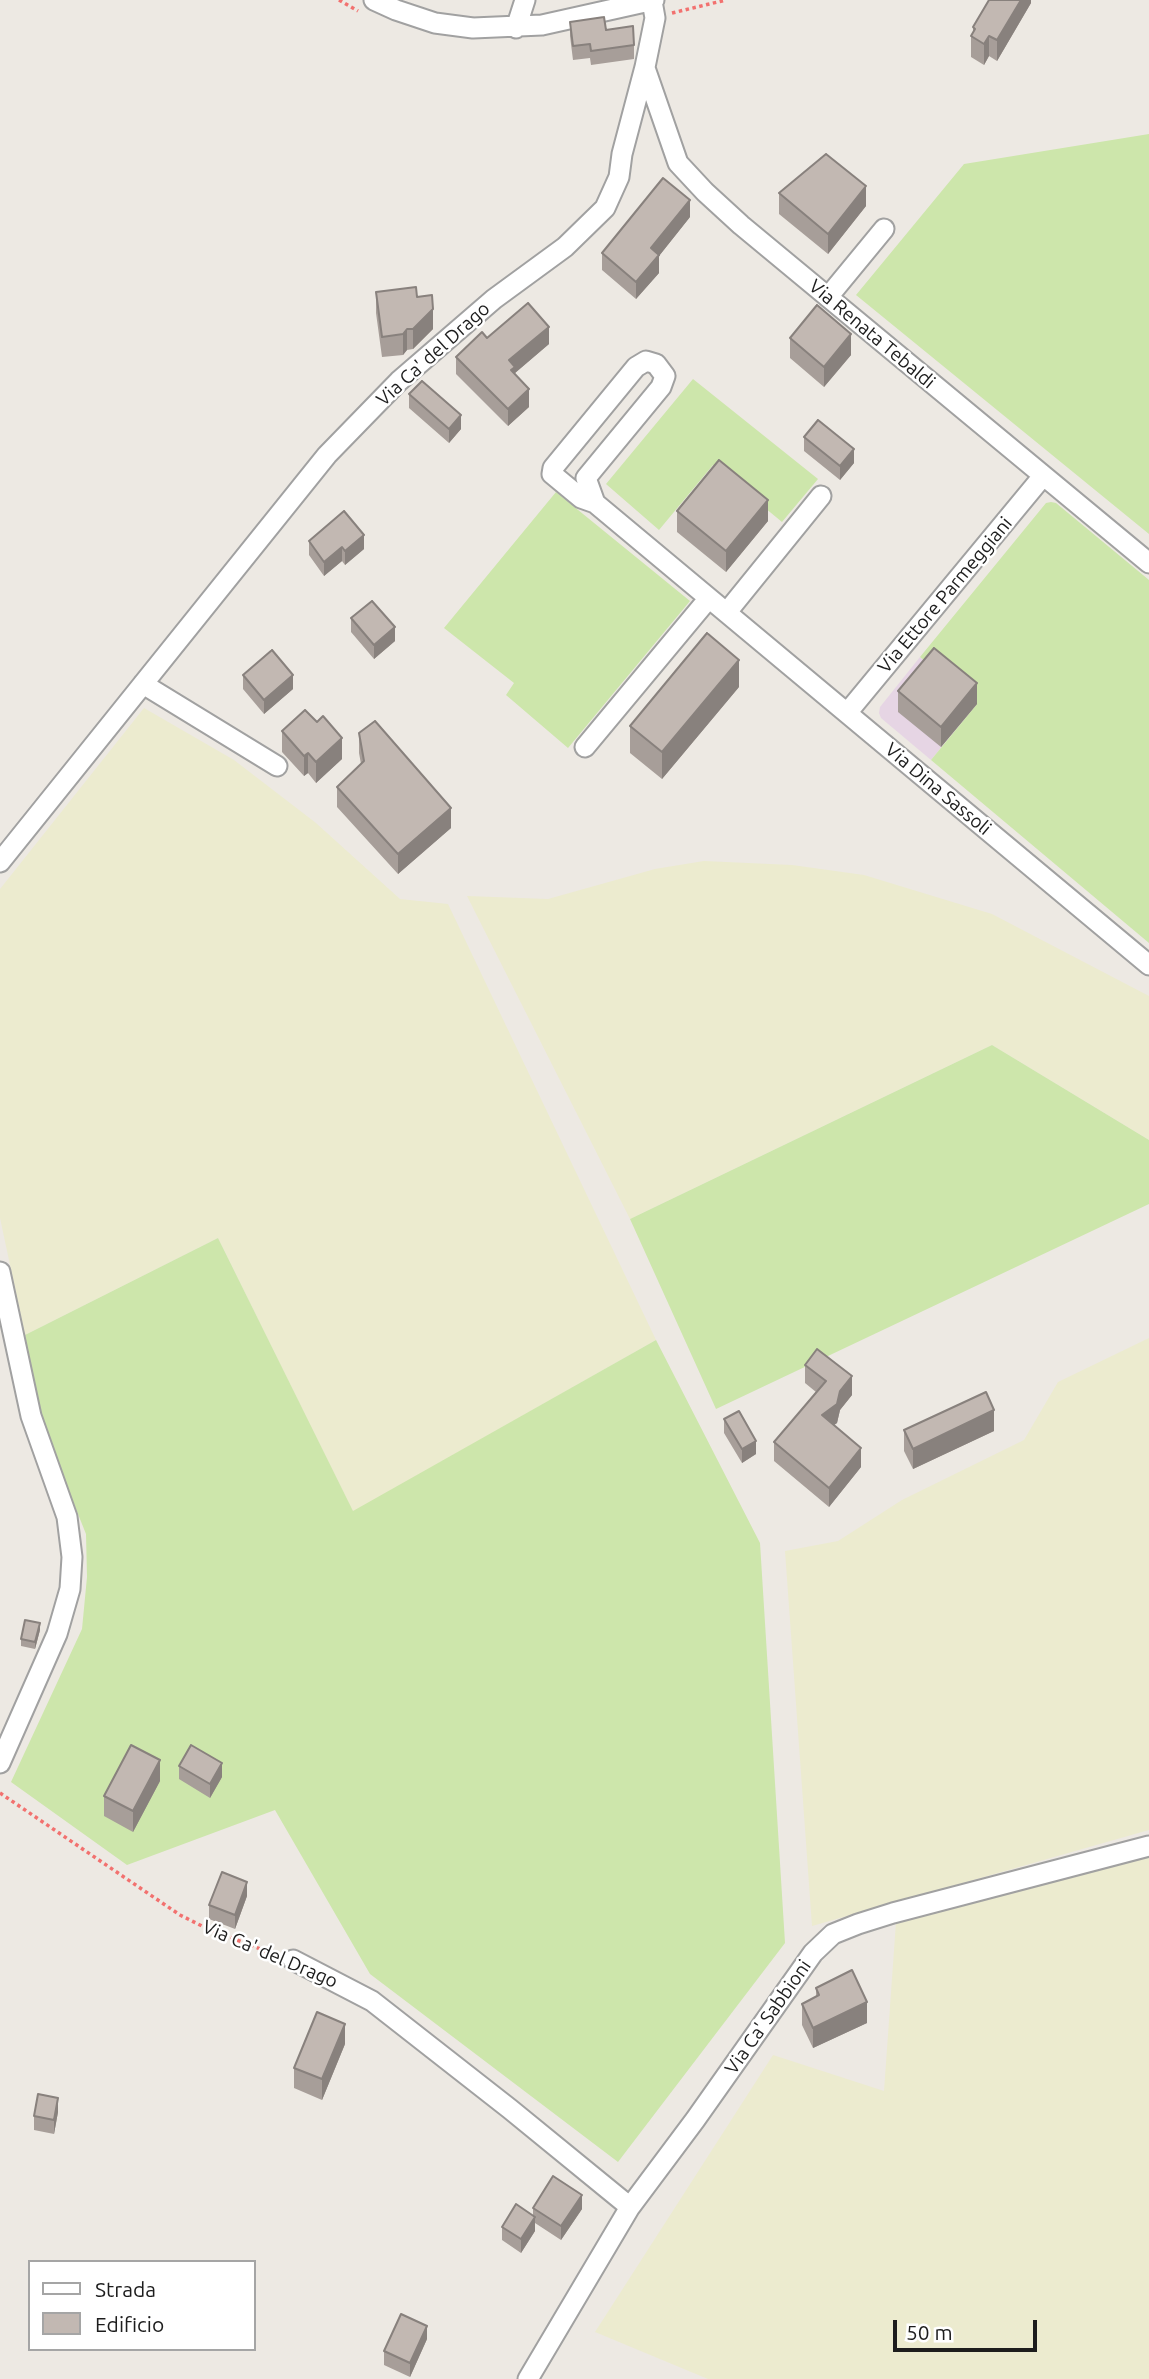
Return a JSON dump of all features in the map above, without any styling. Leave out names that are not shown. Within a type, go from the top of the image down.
[{"type":"street","points":[[374,0],[435,23],[473,28],[542,25],[653,0]]},
{"type":"street","points":[[516,28],[525,0]]},
{"type":"street","name":"Via Ca' del Drago","points":[[0,862],[327,456],[399,381],[494,299],[565,247],[605,208],[619,177],[622,154],[645,67],[654,18],[653,0]]},
{"type":"street","name":"Via Renata Tebaldi","points":[[645,67],[678,163],[705,192],[741,225],[1149,563]]},
{"type":"street","points":[[828,297],[884,229]]},
{"type":"street","name":"Via Dina Sassoli","points":[[595,503],[586,478],[660,387],[665,376],[656,364],[646,360],[636,367],[553,468],[552,474],[582,498],[595,503],[1149,965]]},
{"type":"street","name":"Via Ettore Parmeggiani","points":[[847,713],[1043,476]]},
{"type":"street","points":[[727,612],[821,496]]},
{"type":"street","points":[[585,747],[709,598]]},
{"type":"street","points":[[144,684],[277,766]]},
{"type":"street","points":[[0,1272],[31,1416],[67,1517],[72,1557],[70,1589],[57,1634],[0,1763]]},
{"type":"street","name":"Via Ca' Sabbioni","points":[[527,2379],[630,2207],[813,1953],[833,1934],[893,1913],[1149,1846]]},
{"type":"street","name":"Via Ca' del Drago","points":[[293,1960],[372,2001],[630,2207]]},
{"type":"path","points":[[676,12],[726,0]]},
{"type":"path","name":"Via Ca' del Drago","points":[[0,1793],[180,1914],[267,1954],[293,1960]]},
{"type":"shaded area","points":[[920,657],[977,704],[931,760],[881,718],[879,713],[880,707]]},
{"type":"green space","points":[[1149,134],[1149,534],[856,295],[964,164]]},
{"type":"green space","points":[[693,379],[818,479],[782,522],[713,465],[659,530],[606,484]]},
{"type":"green space","points":[[556,492],[690,601],[568,748],[506,695],[514,683],[444,628]]},
{"type":"green space","points":[[1046,503],[1056,503],[1149,580],[1149,943],[931,760],[977,704],[920,657]]},
{"type":"green space","points":[[144,708],[234,760],[316,823],[400,899],[448,904],[656,1340],[353,1512],[218,1238],[25,1335],[0,1218],[0,889]]},
{"type":"green space","points":[[704,861],[792,865],[864,875],[992,914],[1149,996],[1149,1140],[992,1045],[630,1219],[467,896],[548,899],[655,869]]},
{"type":"green space","points":[[992,1045],[1149,1140],[1149,1204],[716,1409],[630,1219]]},
{"type":"green space","points":[[218,1238],[353,1511],[656,1340],[760,1543],[785,1943],[618,2162],[370,1974],[275,1810],[127,1865],[11,1782],[82,1629],[87,1577],[86,1534],[40,1419],[25,1335]]},
{"type":"green space","points":[[1149,1338],[1149,1830],[812,1926],[785,1551],[838,1541],[902,1500],[1024,1440],[1058,1382]]},
{"type":"green space","points":[[1149,1857],[1149,2379],[708,2379],[595,2332],[773,2055],[884,2091],[896,1922]]},
{"type":"building","points":[[989,0],[1021,0],[997,40],[989,36],[984,44],[971,36],[975,29],[973,27]]},
{"type":"building","points":[[604,17],[606,30],[633,26],[634,45],[591,51],[590,44],[573,46],[570,22]]},
{"type":"building","points":[[826,154],[866,186],[828,234],[779,193]]},
{"type":"building","points":[[663,178],[690,200],[651,248],[659,255],[636,282],[602,253]]},
{"type":"building","points":[[416,287],[417,297],[432,295],[433,309],[413,329],[407,329],[403,334],[382,337],[376,292]]},
{"type":"building","points":[[528,303],[549,327],[509,360],[515,367],[511,370],[529,389],[508,409],[456,357],[482,332],[487,338]]},
{"type":"building","points":[[817,305],[851,334],[824,367],[790,338]]},
{"type":"building","points":[[422,381],[461,415],[449,429],[409,394]]},
{"type":"building","points":[[818,420],[854,449],[840,466],[804,437]]},
{"type":"building","points":[[719,460],[768,500],[726,551],[677,511]]},
{"type":"building","points":[[344,511],[364,535],[345,551],[342,547],[324,562],[309,541]]},
{"type":"building","points":[[372,601],[395,627],[374,645],[351,618]]},
{"type":"building","points":[[707,633],[739,660],[662,752],[630,726]]},
{"type":"building","points":[[934,648],[977,683],[941,727],[898,691]]},
{"type":"building","points":[[272,650],[293,675],[264,700],[243,675]]},
{"type":"building","points":[[305,710],[317,722],[323,716],[342,738],[316,762],[308,753],[304,756],[282,731]]},
{"type":"building","points":[[375,721],[451,808],[398,854],[337,787],[364,761],[359,733]]},
{"type":"building","points":[[817,1349],[852,1376],[840,1391],[837,1404],[822,1415],[861,1448],[829,1488],[774,1442],[826,1381],[805,1365]]},
{"type":"building","points":[[986,1392],[994,1410],[913,1449],[904,1430]]},
{"type":"building","points":[[739,1411],[756,1441],[742,1449],[724,1419]]},
{"type":"building","points":[[25,1620],[40,1623],[35,1642],[21,1639]]},
{"type":"building","points":[[131,1745],[160,1760],[133,1811],[104,1796]]},
{"type":"building","points":[[191,1745],[222,1763],[210,1784],[179,1766]]},
{"type":"building","points":[[222,1872],[247,1882],[235,1915],[209,1905]]},
{"type":"building","points":[[852,1970],[867,2002],[813,2028],[802,2004],[819,1995],[816,1988]]},
{"type":"building","points":[[317,2012],[345,2024],[322,2079],[294,2068]]},
{"type":"building","points":[[38,2094],[58,2098],[54,2120],[34,2116]]},
{"type":"building","points":[[553,2176],[582,2195],[561,2226],[533,2208]]},
{"type":"building","points":[[516,2204],[535,2217],[521,2239],[502,2227]]},
{"type":"building","points":[[401,2314],[427,2326],[410,2363],[384,2351]]}]
